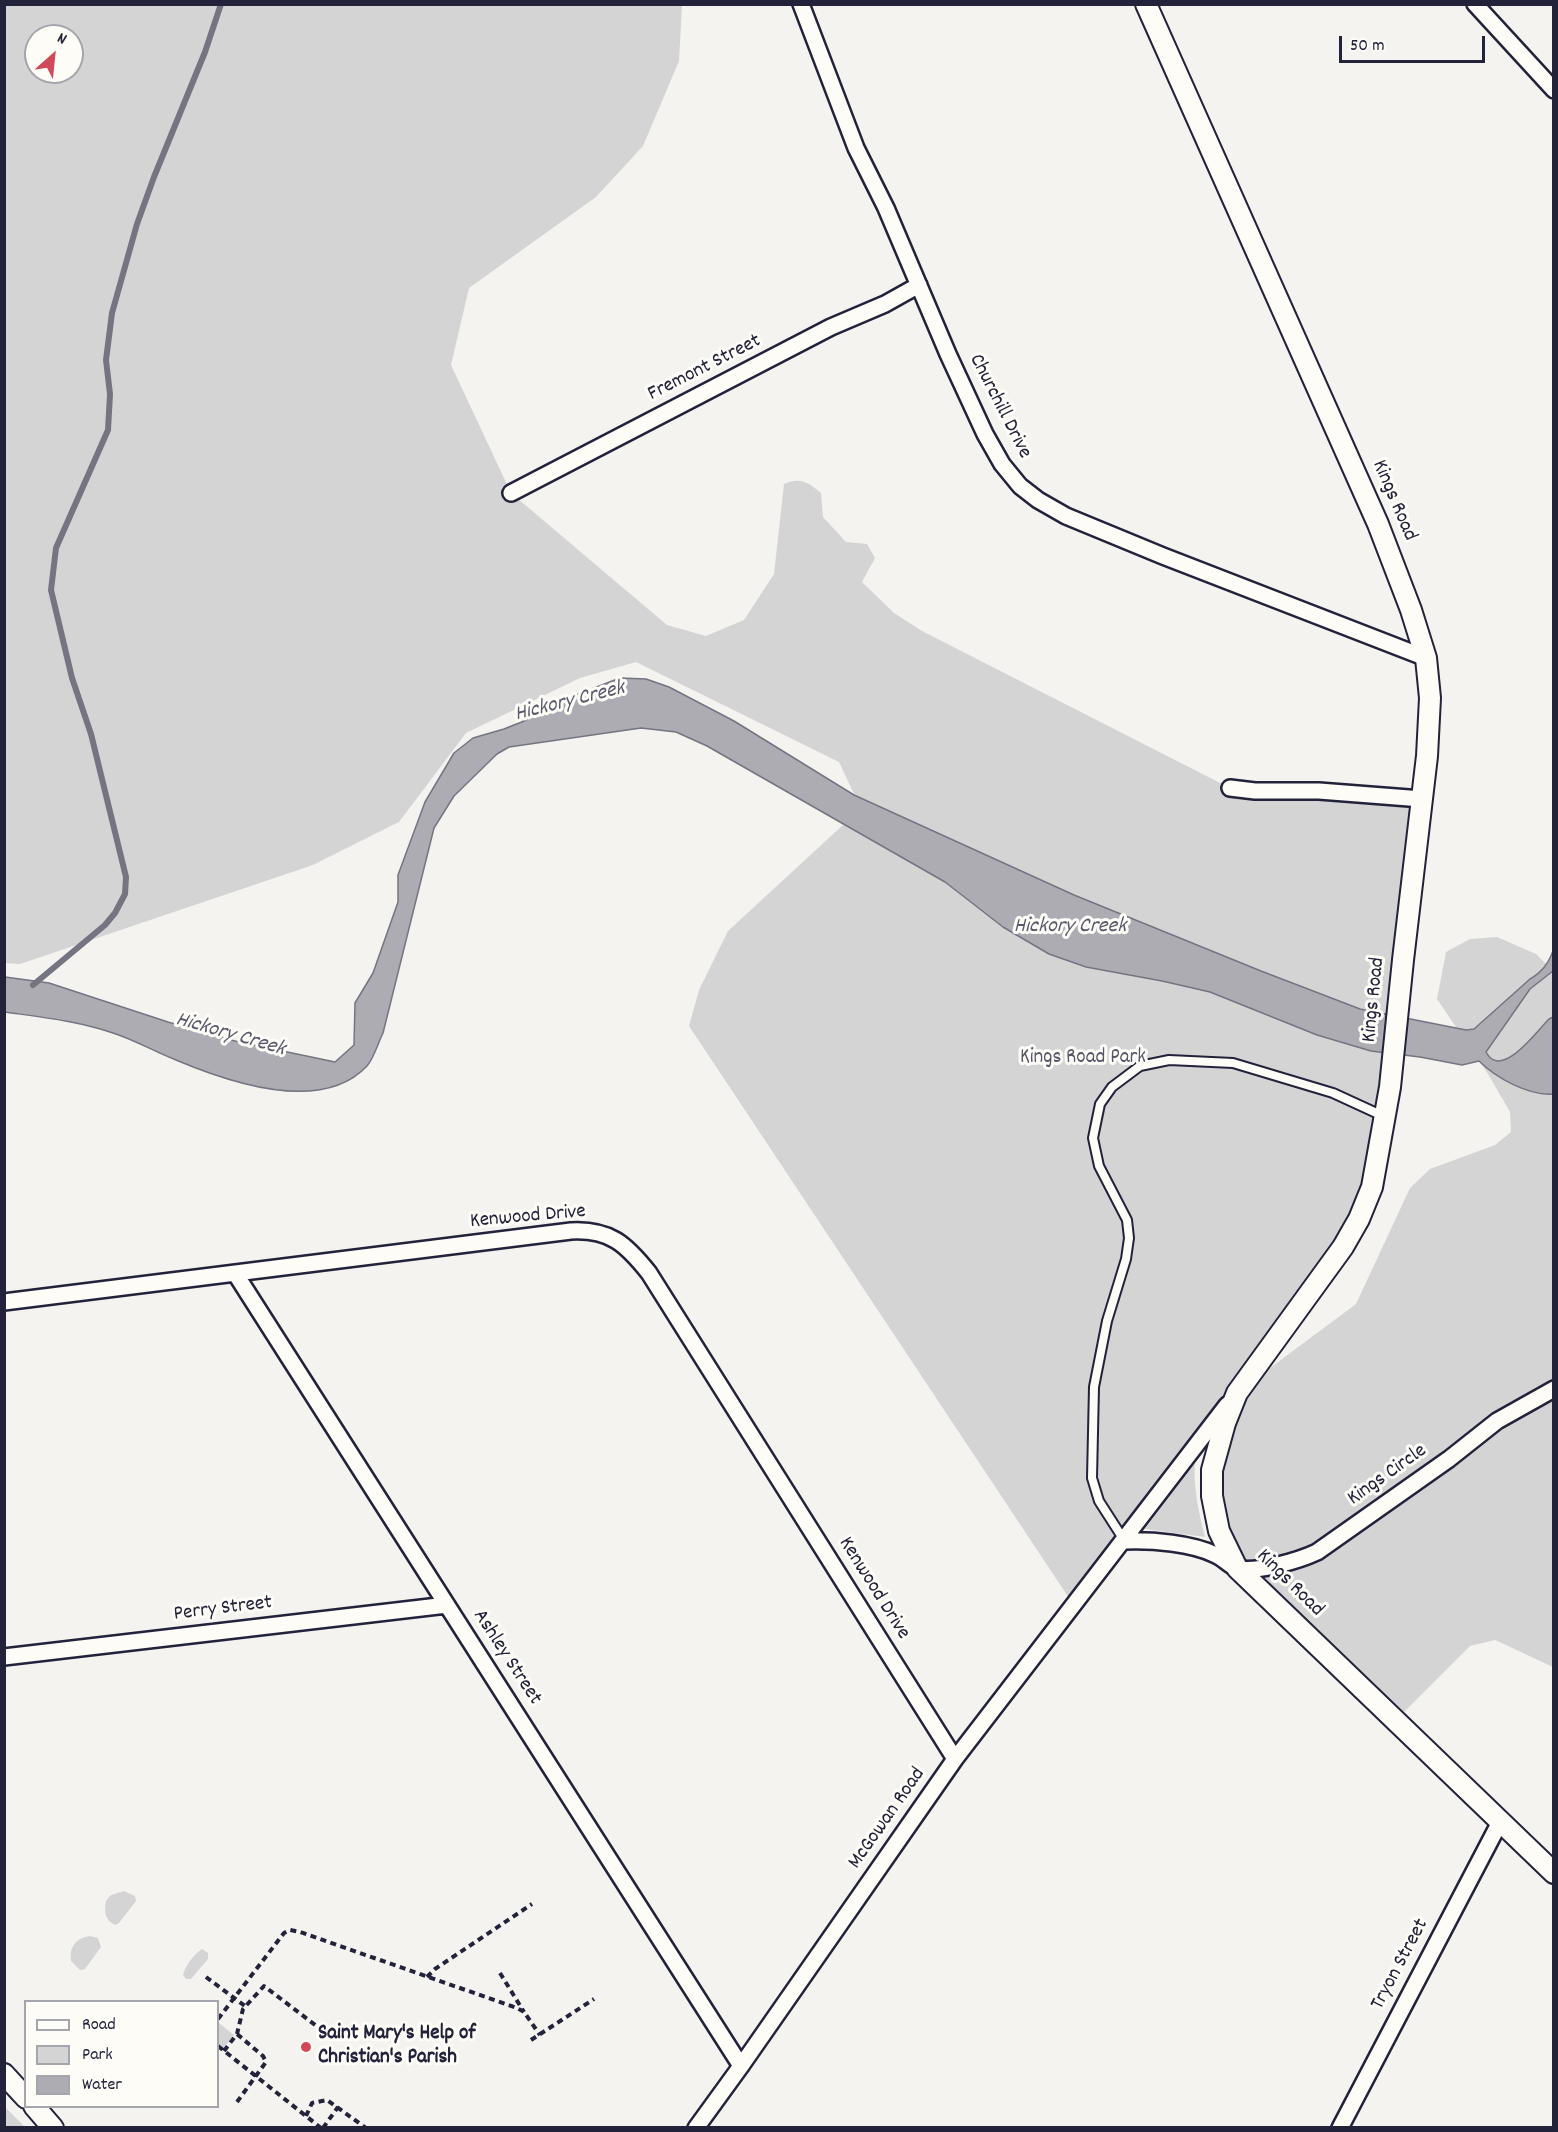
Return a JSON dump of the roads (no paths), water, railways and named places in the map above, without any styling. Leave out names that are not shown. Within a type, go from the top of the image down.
[{"type":"street","name":"Churchill Drive","points":[[801,4],[856,148],[886,208],[985,434],[1002,464],[1020,486],[1038,500],[1066,516],[1426,658]]},
{"type":"street","name":"Kings Road","points":[[1146,4],[1378,524],[1411,610],[1426,658],[1430,698],[1427,756],[1402,960],[1390,1087],[1372,1187],[1359,1219],[1343,1247],[1237,1393],[1221,1434],[1212,1470],[1214,1514],[1236,1568],[1554,1873]]},
{"type":"street","points":[[1475,4],[1554,90]]},
{"type":"street","name":"Fremont Street","points":[[511,493],[831,327],[885,304],[919,285]]},
{"type":"street","points":[[1230,788],[1255,791],[1319,791],[1422,799]]},
{"type":"street","name":"Kenwood Drive","points":[[4,1302],[571,1231],[586,1230],[614,1237],[635,1256],[649,1273],[956,1759]]},
{"type":"street","name":"Ashley Street","points":[[235,1273],[741,2066]]},
{"type":"street","name":"Kings Circle","points":[[1236,1568],[1261,1568],[1298,1560],[1317,1552],[1449,1459],[1497,1422],[1554,1389]]},
{"type":"street","name":"McGowan Road","points":[[696,2127],[956,1759],[1237,1393]]},
{"type":"street","points":[[1125,1541],[1200,1549],[1236,1568]]},
{"type":"street","name":"Perry Street","points":[[4,1657],[447,1605]]},
{"type":"street","name":"Tryon Street","points":[[1340,2127],[1500,1822]]},
{"type":"street","points":[[4,2074],[24,2096]]},
{"type":"street","points":[[36,2108],[53,2127]]},
{"type":"lane","points":[[1125,1541],[1099,1501],[1092,1478],[1094,1388],[1107,1321],[1126,1259],[1129,1238],[1127,1220],[1099,1166],[1093,1138],[1100,1104],[1112,1087],[1140,1066],[1169,1059],[1233,1063],[1333,1094],[1386,1117]]},
{"type":"water","name":"Hickory Creek","points":[[620,678],[646,679],[669,687],[734,721],[854,795],[1074,895],[1360,1009],[1466,1030],[1474,1029],[1541,970],[1547,964],[1553,951],[1553,971],[1530,989],[1486,1052],[1493,1059],[1500,1061],[1509,1057],[1519,1051],[1553,1017],[1553,1094],[1534,1092],[1513,1085],[1494,1074],[1479,1061],[1462,1065],[1371,1051],[1317,1035],[1210,992],[1086,967],[1049,954],[1003,927],[945,882],[707,746],[676,732],[641,728],[509,747],[497,754],[454,796],[434,828],[383,1033],[367,1066],[348,1081],[325,1089],[274,1090],[197,1069],[129,1039],[100,1029],[5,1012],[5,977],[49,983],[168,1022],[235,1041],[335,1062],[354,1045],[355,1003],[373,973],[398,902],[398,875],[425,802],[454,753],[473,738],[524,721],[547,706]]},
{"type":"waterway","points":[[33,985],[105,925],[115,913],[125,894],[126,877],[91,734],[72,678],[51,590],[56,548],[108,430],[110,394],[106,360],[112,313],[137,224],[205,52],[221,4]]},
{"type":"place","name":"Saint Mary's Help of Christian's Parish","points":[[306,2047]]},
{"type":"park label","name":"Kings Road Park","points":[[1083,1059]]}]
